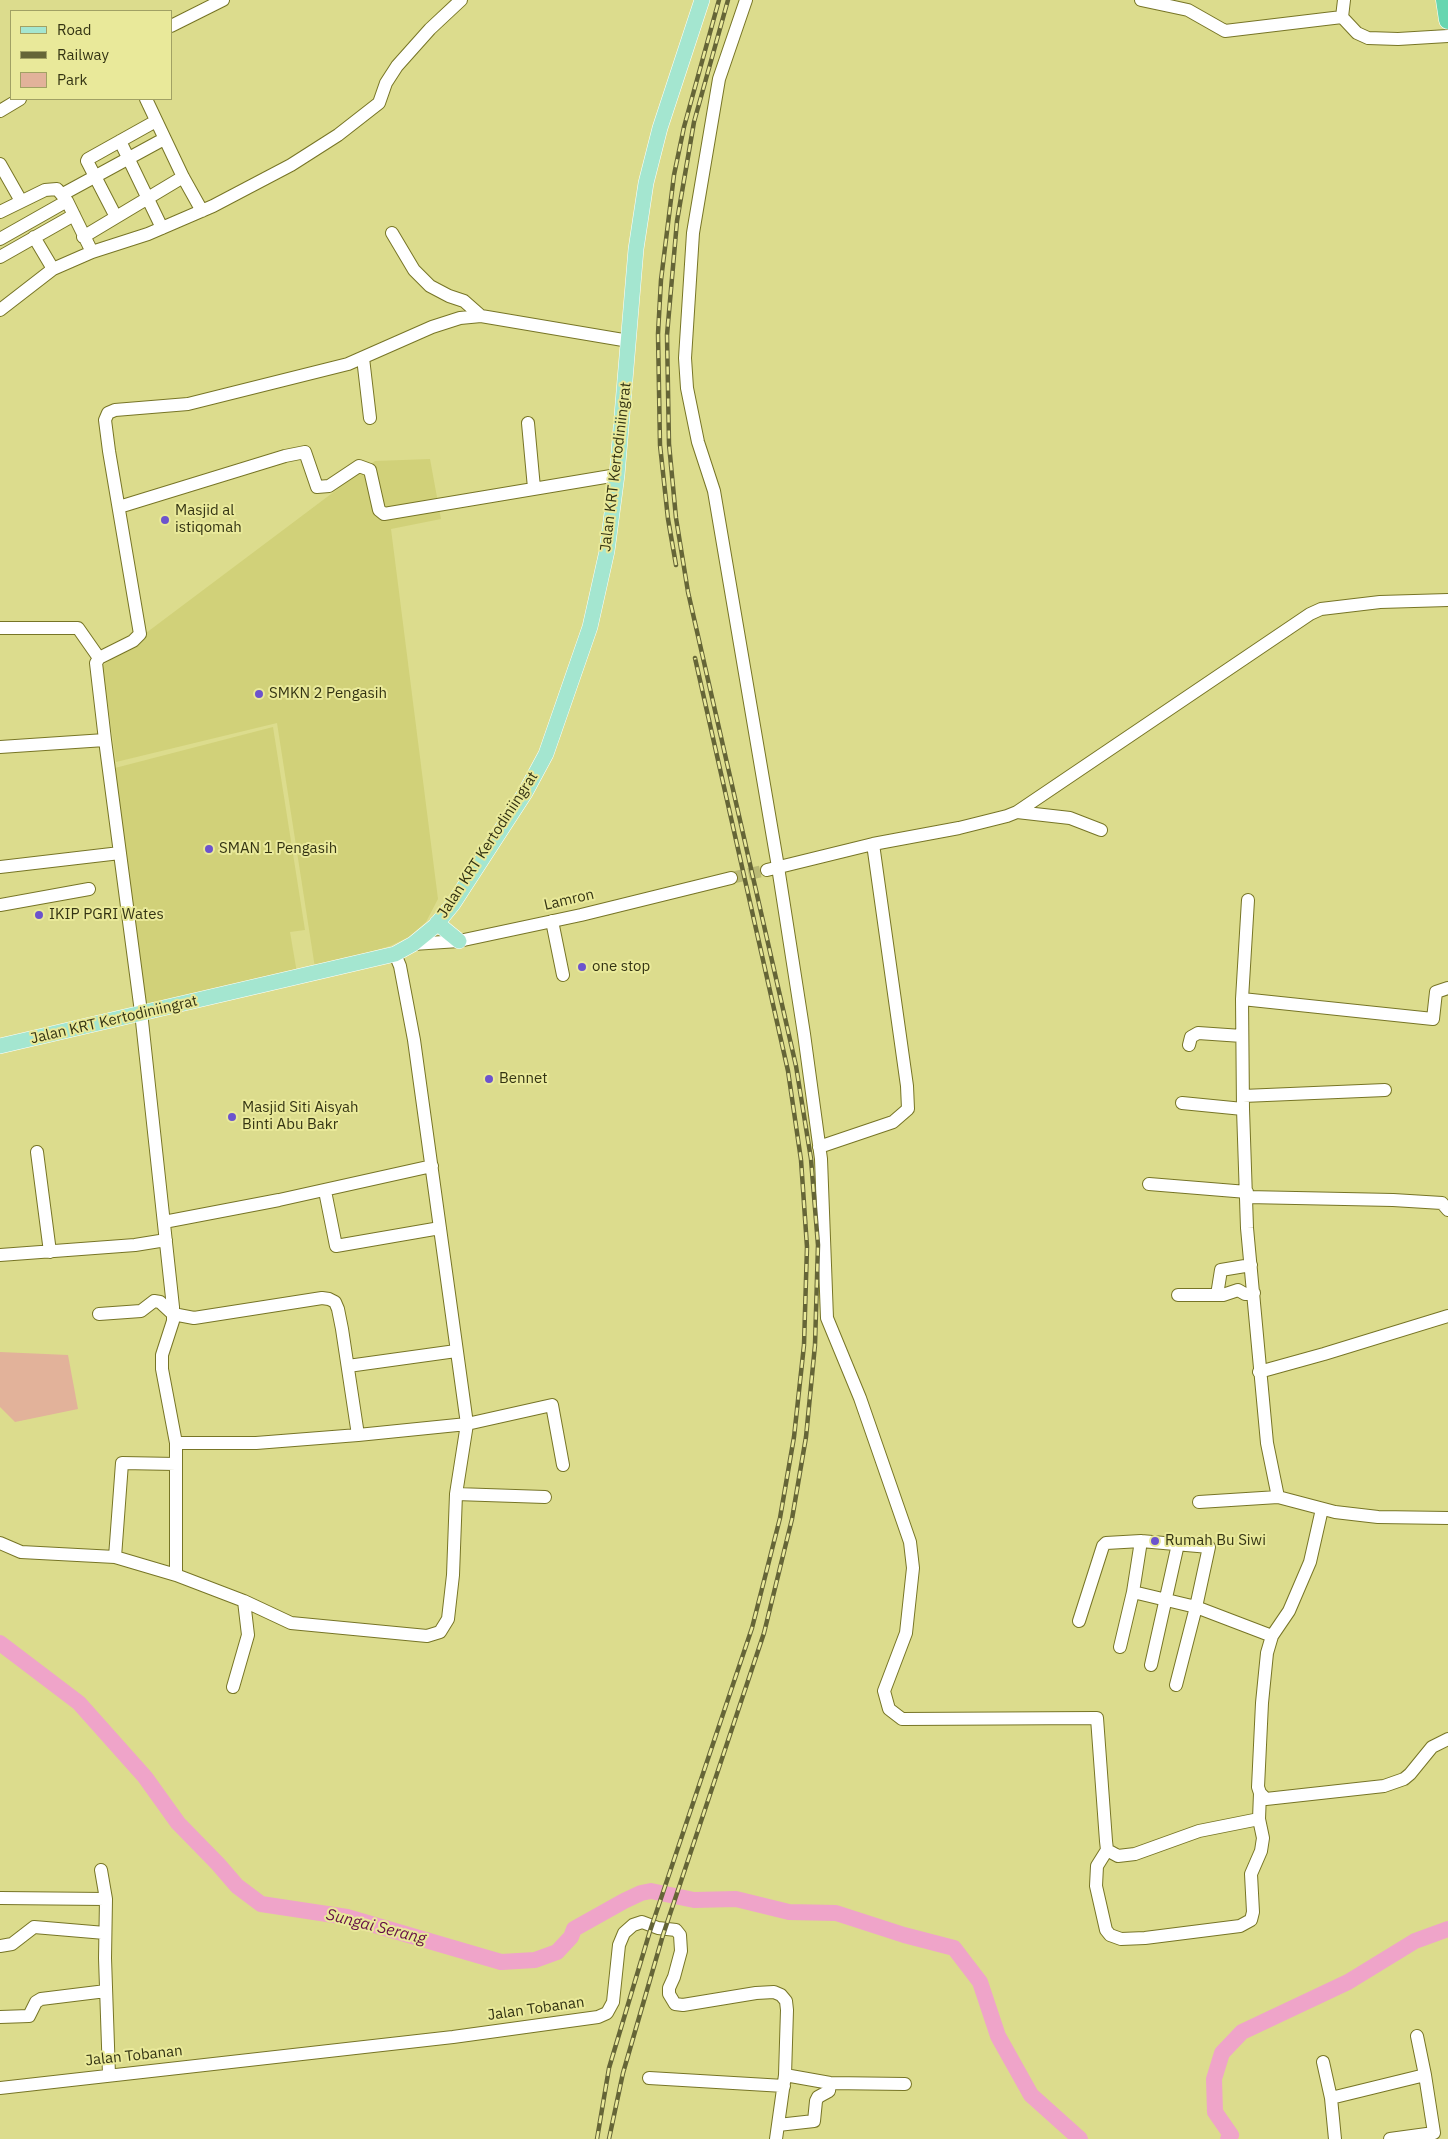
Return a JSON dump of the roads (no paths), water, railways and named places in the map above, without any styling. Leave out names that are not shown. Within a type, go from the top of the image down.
[{"type":"main road","name":"Jalan KRT Kertodiniingrat","points":[[0,1046],[395,954],[413,944],[437,923],[453,904],[525,793],[546,754],[590,627],[607,550],[617,474],[636,249],[646,183],[660,128],[702,0]]},
{"type":"main road","points":[[437,923],[459,941]]},
{"type":"street","points":[[172,26],[224,0]]},
{"type":"street","points":[[0,310],[53,269],[92,252],[162,228],[232,198],[338,136],[379,103],[386,82],[397,66],[430,29],[460,0]]},
{"type":"street","points":[[746,0],[718,89],[693,233],[685,358],[688,388],[698,442],[714,490],[772,868],[819,1147],[827,1318],[860,1398],[910,1542],[913,1568],[906,1633],[884,1690],[889,1709],[902,1719],[1097,1718],[1107,1850],[1097,1866],[1096,1886],[1106,1930],[1110,1935],[1122,1939],[1145,1938],[1240,1926],[1251,1920],[1253,1912],[1251,1874],[1261,1851],[1263,1838],[1259,1819],[1260,1793],[1258,1787],[1262,1703],[1267,1653],[1272,1636],[1289,1611],[1310,1562],[1322,1509]]},
{"type":"street","points":[[1141,0],[1188,10],[1225,31],[1342,17]]},
{"type":"street","points":[[1344,0],[1342,17],[1357,33],[1368,38],[1398,39],[1448,36]]},
{"type":"street","points":[[0,111],[18,100]]},
{"type":"street","points":[[146,100],[183,177],[202,211]]},
{"type":"street","points":[[116,217],[87,164],[88,159],[156,121]]},
{"type":"street","points":[[0,239],[65,198],[94,177],[164,138]]},
{"type":"street","points":[[120,141],[162,228]]},
{"type":"street","points":[[0,164],[21,202]]},
{"type":"street","points":[[84,237],[183,177]]},
{"type":"street","points":[[0,212],[52,188],[57,189],[65,198],[92,252]]},
{"type":"street","points":[[0,257],[74,215]]},
{"type":"street","points":[[392,233],[414,270],[430,286],[464,301],[482,316]]},
{"type":"street","points":[[34,237],[53,269]]},
{"type":"street","points":[[176,1575],[176,1443],[162,1369],[162,1355],[170,1334],[173,1314],[141,1012],[96,662],[99,658],[134,641],[140,634],[105,422],[106,415],[110,411],[188,404],[348,364],[445,323],[482,316],[629,341]]},
{"type":"street","points":[[363,358],[370,418]]},
{"type":"street","points":[[528,423],[534,488]]},
{"type":"street","points":[[119,507],[285,456],[305,452],[317,487],[329,486],[359,466],[370,470],[378,505],[384,514],[617,474]]},
{"type":"street","points":[[772,868],[873,844],[996,820],[1017,812],[1310,614],[1321,609],[1380,602],[1448,600]]},
{"type":"street","points":[[0,628],[78,628],[99,658]]},
{"type":"street","points":[[0,747],[105,740]]},
{"type":"street","points":[[1017,812],[1070,818],[1101,830]]},
{"type":"street","points":[[819,1147],[893,1122],[908,1109],[908,1086],[873,844]]},
{"type":"street","points":[[0,867],[120,853]]},
{"type":"street","name":"Lamron","points":[[413,944],[459,941],[552,921],[731,878]]},
{"type":"street","points":[[0,905],[89,890]]},
{"type":"street","points":[[1248,900],[1242,999],[1247,1228],[1267,1443],[1278,1498]]},
{"type":"street","points":[[552,921],[563,975]]},
{"type":"street","points":[[0,1543],[21,1552],[115,1557],[176,1575],[244,1601],[291,1623],[426,1636],[440,1632],[448,1619],[453,1575],[456,1494],[467,1424],[414,1040],[400,966],[395,954]]},
{"type":"street","points":[[1242,999],[1433,1019],[1436,992],[1448,988]]},
{"type":"street","points":[[1190,1045],[1191,1037],[1198,1033],[1242,1036]]},
{"type":"street","points":[[1182,1103],[1243,1102],[1385,1090]]},
{"type":"street","points":[[37,1152],[50,1252]]},
{"type":"street","points":[[164,1222],[325,1191],[432,1166]]},
{"type":"street","points":[[1149,1184],[1247,1195],[1442,1203],[1448,1210]]},
{"type":"street","points":[[325,1191],[336,1246],[440,1228]]},
{"type":"street","points":[[0,1255],[135,1245],[166,1240]]},
{"type":"street","points":[[1217,1295],[1221,1270],[1251,1265]]},
{"type":"street","points":[[1178,1295],[1225,1295],[1235,1290],[1245,1294],[1254,1293]]},
{"type":"street","points":[[98,1314],[140,1311],[154,1301],[160,1302],[173,1314],[194,1318],[322,1298],[329,1299],[335,1302],[338,1309],[358,1435]]},
{"type":"street","points":[[1259,1372],[1448,1316]]},
{"type":"street","points":[[348,1366],[456,1351]]},
{"type":"street","points":[[176,1443],[256,1443],[467,1424],[552,1404],[562,1464]]},
{"type":"street","points":[[115,1557],[122,1463],[176,1464]]},
{"type":"street","points":[[456,1494],[546,1497]]},
{"type":"street","points":[[1199,1502],[1278,1498],[1322,1509],[1378,1517],[1448,1518]]},
{"type":"street","points":[[1078,1621],[1103,1546],[1111,1541],[1141,1541],[1209,1547],[1176,1685]]},
{"type":"street","points":[[1120,1647],[1133,1592],[1141,1541]]},
{"type":"street","points":[[1151,1665],[1178,1544]]},
{"type":"street","points":[[1133,1592],[1196,1607],[1272,1636]]},
{"type":"street","points":[[233,1687],[248,1635],[244,1601]]},
{"type":"street","points":[[1260,1793],[1266,1799],[1384,1786],[1404,1779],[1432,1746],[1448,1739]]},
{"type":"street","points":[[1107,1850],[1118,1856],[1134,1854],[1199,1832],[1259,1819]]},
{"type":"street","points":[[101,1870],[106,1900],[105,1933],[109,2075]]},
{"type":"street","points":[[0,1898],[106,1900]]},
{"type":"street","name":"Jalan Tobanan","points":[[0,2088],[453,2037],[598,2017],[606,2013],[613,2002],[619,1945],[624,1933],[642,1922],[658,1928],[676,1930],[680,1935],[681,1951],[669,1988],[669,1994],[675,2004],[691,2004],[756,1993],[774,1992],[781,1995],[786,2001],[785,2081],[776,2139]]},
{"type":"street","points":[[0,1946],[12,1944],[34,1927],[105,1933]]},
{"type":"street","points":[[0,2017],[29,2016],[36,2002],[41,1998],[106,1991]]},
{"type":"street","points":[[1390,2139],[1434,2133],[1417,2036]]},
{"type":"street","points":[[1323,2062],[1332,2098],[1335,2139]]},
{"type":"street","points":[[1332,2098],[1424,2075]]},
{"type":"street","points":[[649,2078],[905,2084]]},
{"type":"street","points":[[778,2125],[814,2121],[816,2101],[818,2097],[829,2091],[830,2082]]},
{"type":"waterway","name":"Sungai Serang","points":[[0,1643],[79,1703],[145,1777],[178,1823],[237,1886],[261,1904],[347,1917],[501,1962],[535,1960],[557,1952],[571,1937],[574,1929],[624,1901],[641,1893],[651,1891],[694,1900],[736,1899],[789,1912],[836,1913],[904,1935],[954,1948],[980,1982],[998,2036],[1031,2095],[1080,2139]]},
{"type":"waterway","points":[[1228,2139],[1231,2135],[1215,2112],[1214,2079],[1222,2053],[1242,2032],[1348,1982],[1415,1941],[1448,1929]]},
{"type":"tunnel","points":[[731,878],[767,870]]},
{"type":"railway","points":[[676,565],[668,519],[660,445],[658,334],[661,280],[674,175],[684,127],[719,0]]},
{"type":"railway","points":[[609,2139],[623,2073],[663,1935],[764,1633],[792,1519],[806,1437],[815,1345],[818,1245],[811,1159],[796,1066],[688,592],[676,518],[669,444],[667,335],[677,221],[694,122],[728,0]]},
{"type":"railway","points":[[597,2139],[609,2068],[650,1931],[752,1628],[780,1518],[794,1437],[804,1345],[807,1247],[801,1160],[788,1071],[695,658]]},
{"type":"place","name":"Masjid al istiqomah","points":[[165,520]]},
{"type":"place","name":"SMKN 2 Pengasih","points":[[259,694]]},
{"type":"place","name":"SMAN 1 Pengasih","points":[[209,849]]},
{"type":"place","name":"IKIP PGRI Wates","points":[[39,915]]},
{"type":"place","name":"one stop","points":[[582,967]]},
{"type":"place","name":"Bennet","points":[[489,1079]]},
{"type":"place","name":"Masjid Siti Aisyah Binti Abu Bakr","points":[[232,1117]]},
{"type":"place","name":"Rumah Bu Siwi","points":[[1155,1541]]}]
